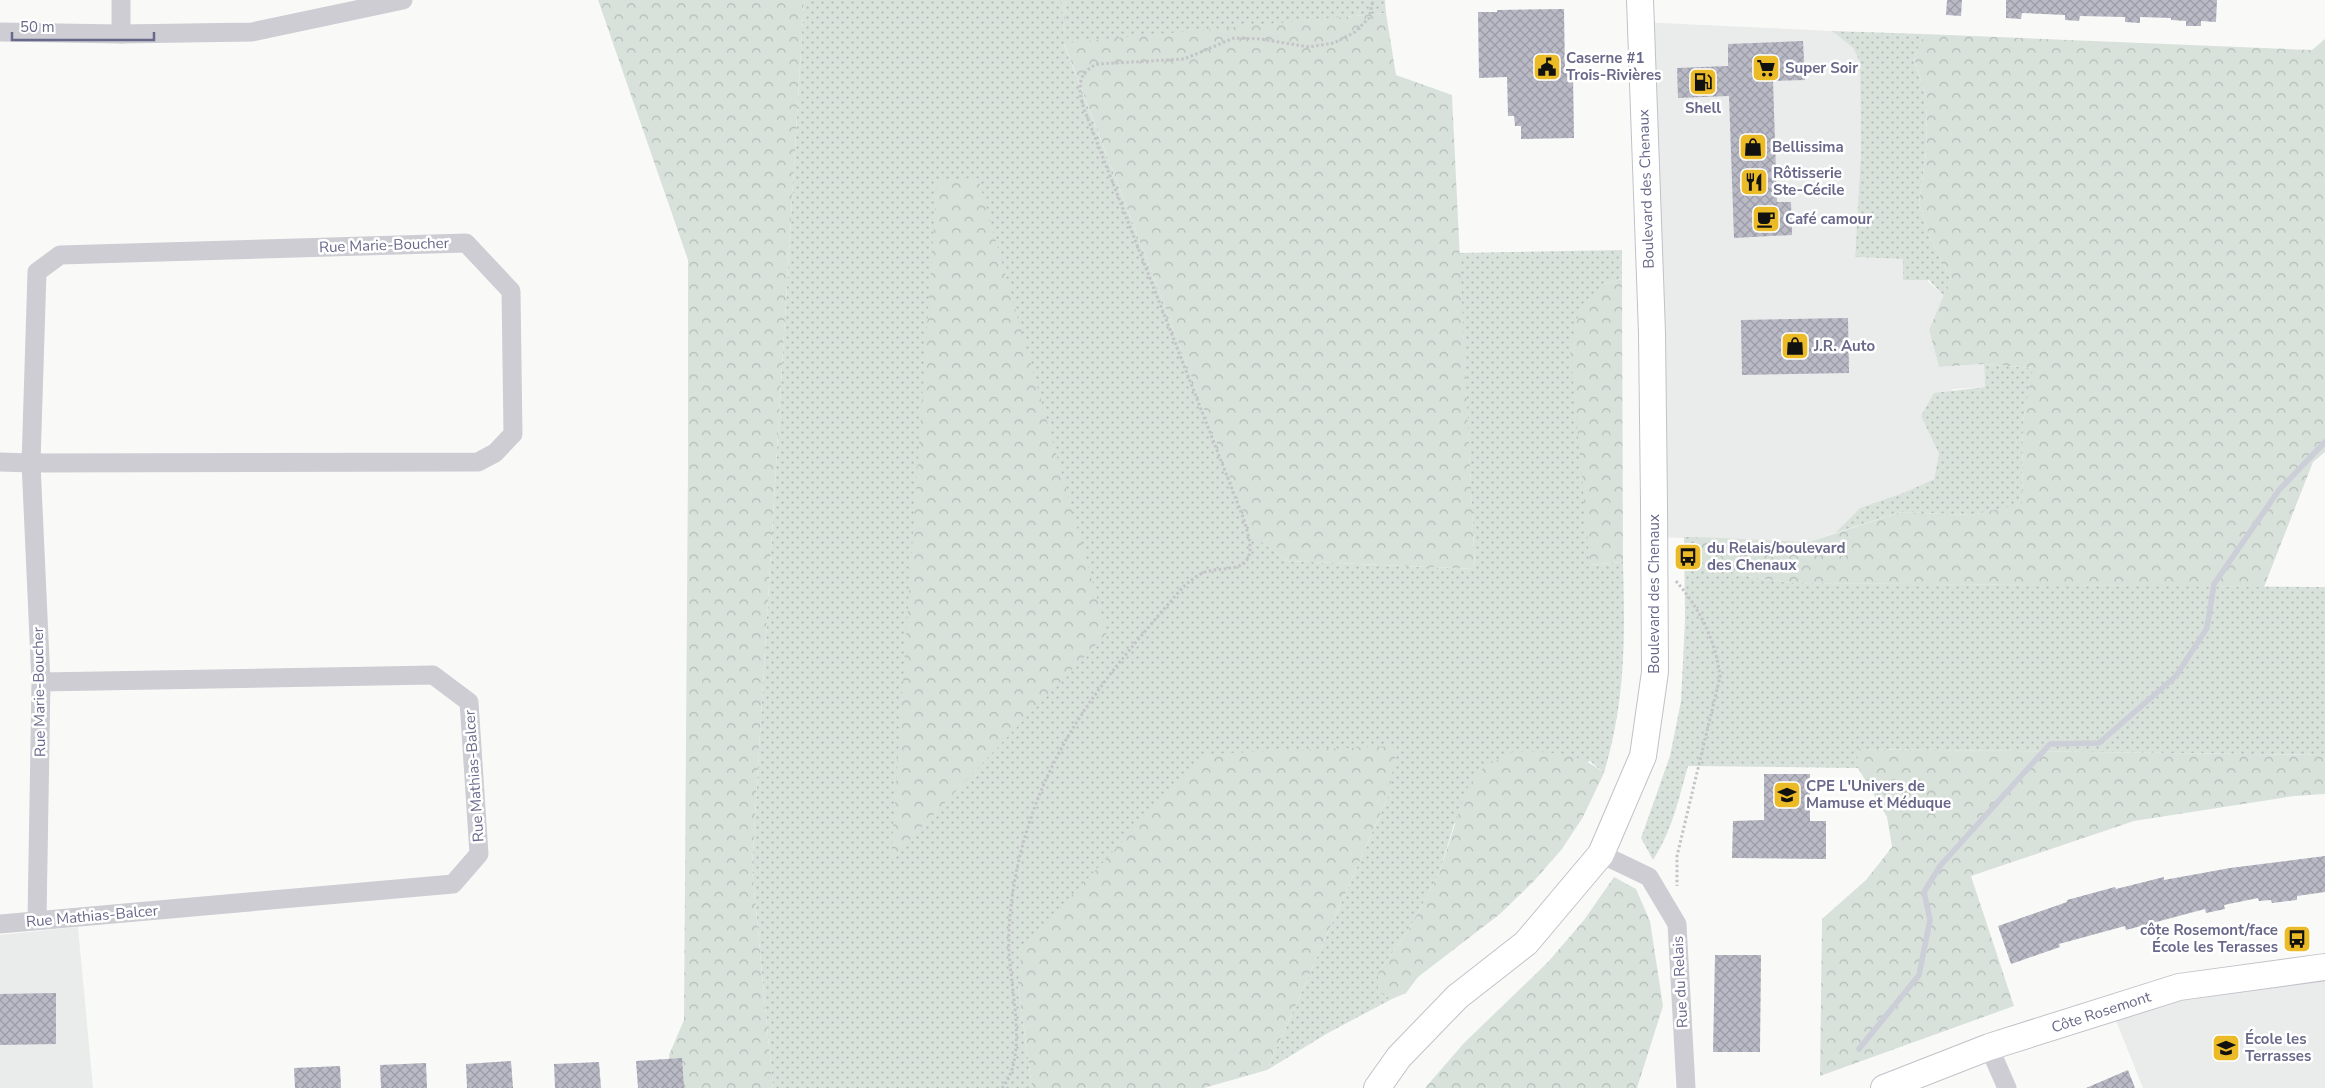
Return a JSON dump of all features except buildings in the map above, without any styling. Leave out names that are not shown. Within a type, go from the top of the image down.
[{"type":"main road","name":"Boulevard des Chenaux","points":[[1377,1088],[1399,1057],[1457,997],[1526,943],[1601,854],[1643,756],[1655,672],[1652,334],[1640,0]]},
{"type":"main road","name":"Côte Rosemont","points":[[1884,1088],[1990,1047],[2179,987],[2325,967]]},
{"type":"street","points":[[121,0],[121,34]]},
{"type":"street","points":[[0,32],[121,34],[252,32],[403,0]]},
{"type":"street","name":"Rue Marie-Boucher","points":[[0,462],[31,463],[478,462],[495,452],[513,434],[511,291],[466,243],[60,255],[37,272],[31,463],[41,682],[37,920]]},
{"type":"street","name":"Rue Mathias-Balcer","points":[[0,924],[454,884],[479,854],[469,702],[433,675],[41,682]]},
{"type":"street","name":"Rue du Relais","points":[[1601,854],[1649,877],[1676,924],[1686,1088]]},
{"type":"street","points":[[1990,1047],[2007,1088]]},
{"type":"path","points":[[1002,1088],[1012,1072],[1017,1050],[1009,947],[1013,891],[1030,819],[1045,779],[1063,743],[1089,701],[1183,587],[1199,574],[1237,567],[1248,558],[1250,553],[1250,539],[1243,518],[1081,99],[1080,80],[1087,71],[1098,64],[1184,59],[1234,38],[1261,39],[1309,47],[1334,43],[1355,32],[1369,18],[1373,0]]},
{"type":"path","points":[[1654,555],[1686,592],[1704,622],[1717,652],[1720,677],[1677,856],[1676,924]]},
{"type":"shaded area","points":[[1640,22],[1832,31],[1853,48],[1860,62],[1861,151],[1855,257],[1904,259],[1944,296],[1929,330],[1939,367],[1984,364],[1985,387],[1953,389],[1921,415],[1939,454],[1934,479],[1903,493],[1860,508],[1835,533],[1809,542],[1654,537]]},
{"type":"shaded area","points":[[78,927],[93,1088],[0,1088],[0,935]]},
{"type":"shaded area","name":"École les Terrasses","points":[[2325,967],[2325,1088],[2143,1088],[2111,1008]]},
{"type":"green space","points":[[598,0],[804,0],[752,868],[773,1088],[671,1088],[669,1055],[684,1020],[688,260]]},
{"type":"green space","points":[[804,0],[1062,0],[1064,35],[1066,0],[1385,0],[1386,13],[1064,44],[1252,534],[1287,561],[1475,569],[1459,253],[1622,250],[1622,279],[1603,284],[1591,565],[1623,562],[1624,643],[1620,694],[1617,720],[1604,773],[1590,761],[1454,824],[1439,874],[1408,931],[1378,973],[1378,992],[1392,999],[1328,1033],[1267,1070],[1388,797],[1018,985],[1032,1088],[773,1088],[752,868]]},
{"type":"green space","points":[[1062,0],[1066,0],[1064,43]]},
{"type":"green space","points":[[1386,13],[1396,75],[1452,95],[1475,569],[1287,561],[1252,535],[1064,43]]},
{"type":"green space","points":[[1832,31],[1924,34],[1914,59],[1927,99],[1926,152],[1919,203],[1930,239],[1951,278],[1944,296],[1929,280],[1903,280],[1903,259],[1855,257],[1861,151],[1860,62],[1853,48]]},
{"type":"green space","points":[[1924,34],[2312,50],[2325,39],[2325,452],[2313,462],[2264,587],[1791,583],[1735,574],[1717,562],[1697,563],[1697,537],[1809,542],[1901,512],[1971,515],[2022,504],[2023,421],[2033,368],[1984,364],[1939,367],[1929,330],[1951,278],[1930,239],[1919,203],[1926,152],[1927,99],[1914,58]]},
{"type":"green space","points":[[978,178],[1107,633],[891,859],[937,180]]},
{"type":"green space","points":[[1622,279],[1623,562],[1590,565],[1570,347],[1581,306],[1603,284]]},
{"type":"green space","points":[[1984,364],[2034,368],[2023,421],[2022,505],[1971,515],[1901,512],[1835,533],[1860,508],[1903,493],[1934,479],[1939,454],[1921,416],[1934,393],[1985,387]]},
{"type":"green space","points":[[1684,537],[1697,537],[1697,562],[1717,562],[1735,574],[1791,583],[2325,587],[2325,755],[1858,749],[1858,768],[1688,766],[1670,826],[1653,860],[1641,838],[1670,756],[1681,701],[1685,619]]},
{"type":"green space","points":[[1397,746],[1388,797],[1267,1070],[1204,1088],[1032,1088],[1018,985],[1022,948],[1205,754]]},
{"type":"green space","points":[[1857,749],[2325,755],[2325,794],[2294,796],[2134,821],[1971,876],[2014,1006],[1820,1076],[1822,919],[1866,880],[1892,847],[1887,817],[1858,768]]},
{"type":"green space","points":[[1513,752],[1550,753],[1572,756],[1593,765],[1604,773],[1583,817],[1562,849],[1534,881],[1500,914],[1418,977],[1406,993],[1392,999],[1378,992],[1378,973],[1408,931],[1439,874],[1466,790],[1484,767]]},
{"type":"green space","points":[[1614,877],[1636,889],[1650,921],[1663,1006],[1637,1088],[1425,1088],[1464,1043],[1548,962],[1584,920]]},
{"type":"waterway","points":[[1859,1049],[1919,975],[1930,920],[1924,892],[1940,866],[2050,744],[2099,743],[2176,676],[2207,628],[2214,584],[2279,490],[2325,442]]},
{"type":"place","name":"Caserne #1 Trois-Rivières","points":[[1547,67]]},
{"type":"place","name":"Super Soir","points":[[1766,68]]},
{"type":"place","name":"Shell","points":[[1703,82]]},
{"type":"place","name":"Bellissima","points":[[1753,147]]},
{"type":"place","name":"Rôtisserie Ste-Cécile","points":[[1754,182]]},
{"type":"place","name":"Café camour","points":[[1766,219]]},
{"type":"place","name":"J.R. Auto","points":[[1795,346]]},
{"type":"place","name":"du Relais/boulevard des Chenaux","points":[[1688,557]]},
{"type":"place","name":"CPE L'Univers de Mamuse et Méduque","points":[[1787,795]]},
{"type":"place","name":"côte Rosemont/face École les Terasses","points":[[2297,939]]},
{"type":"place","name":"École les Terrasses","points":[[2226,1048]]}]
